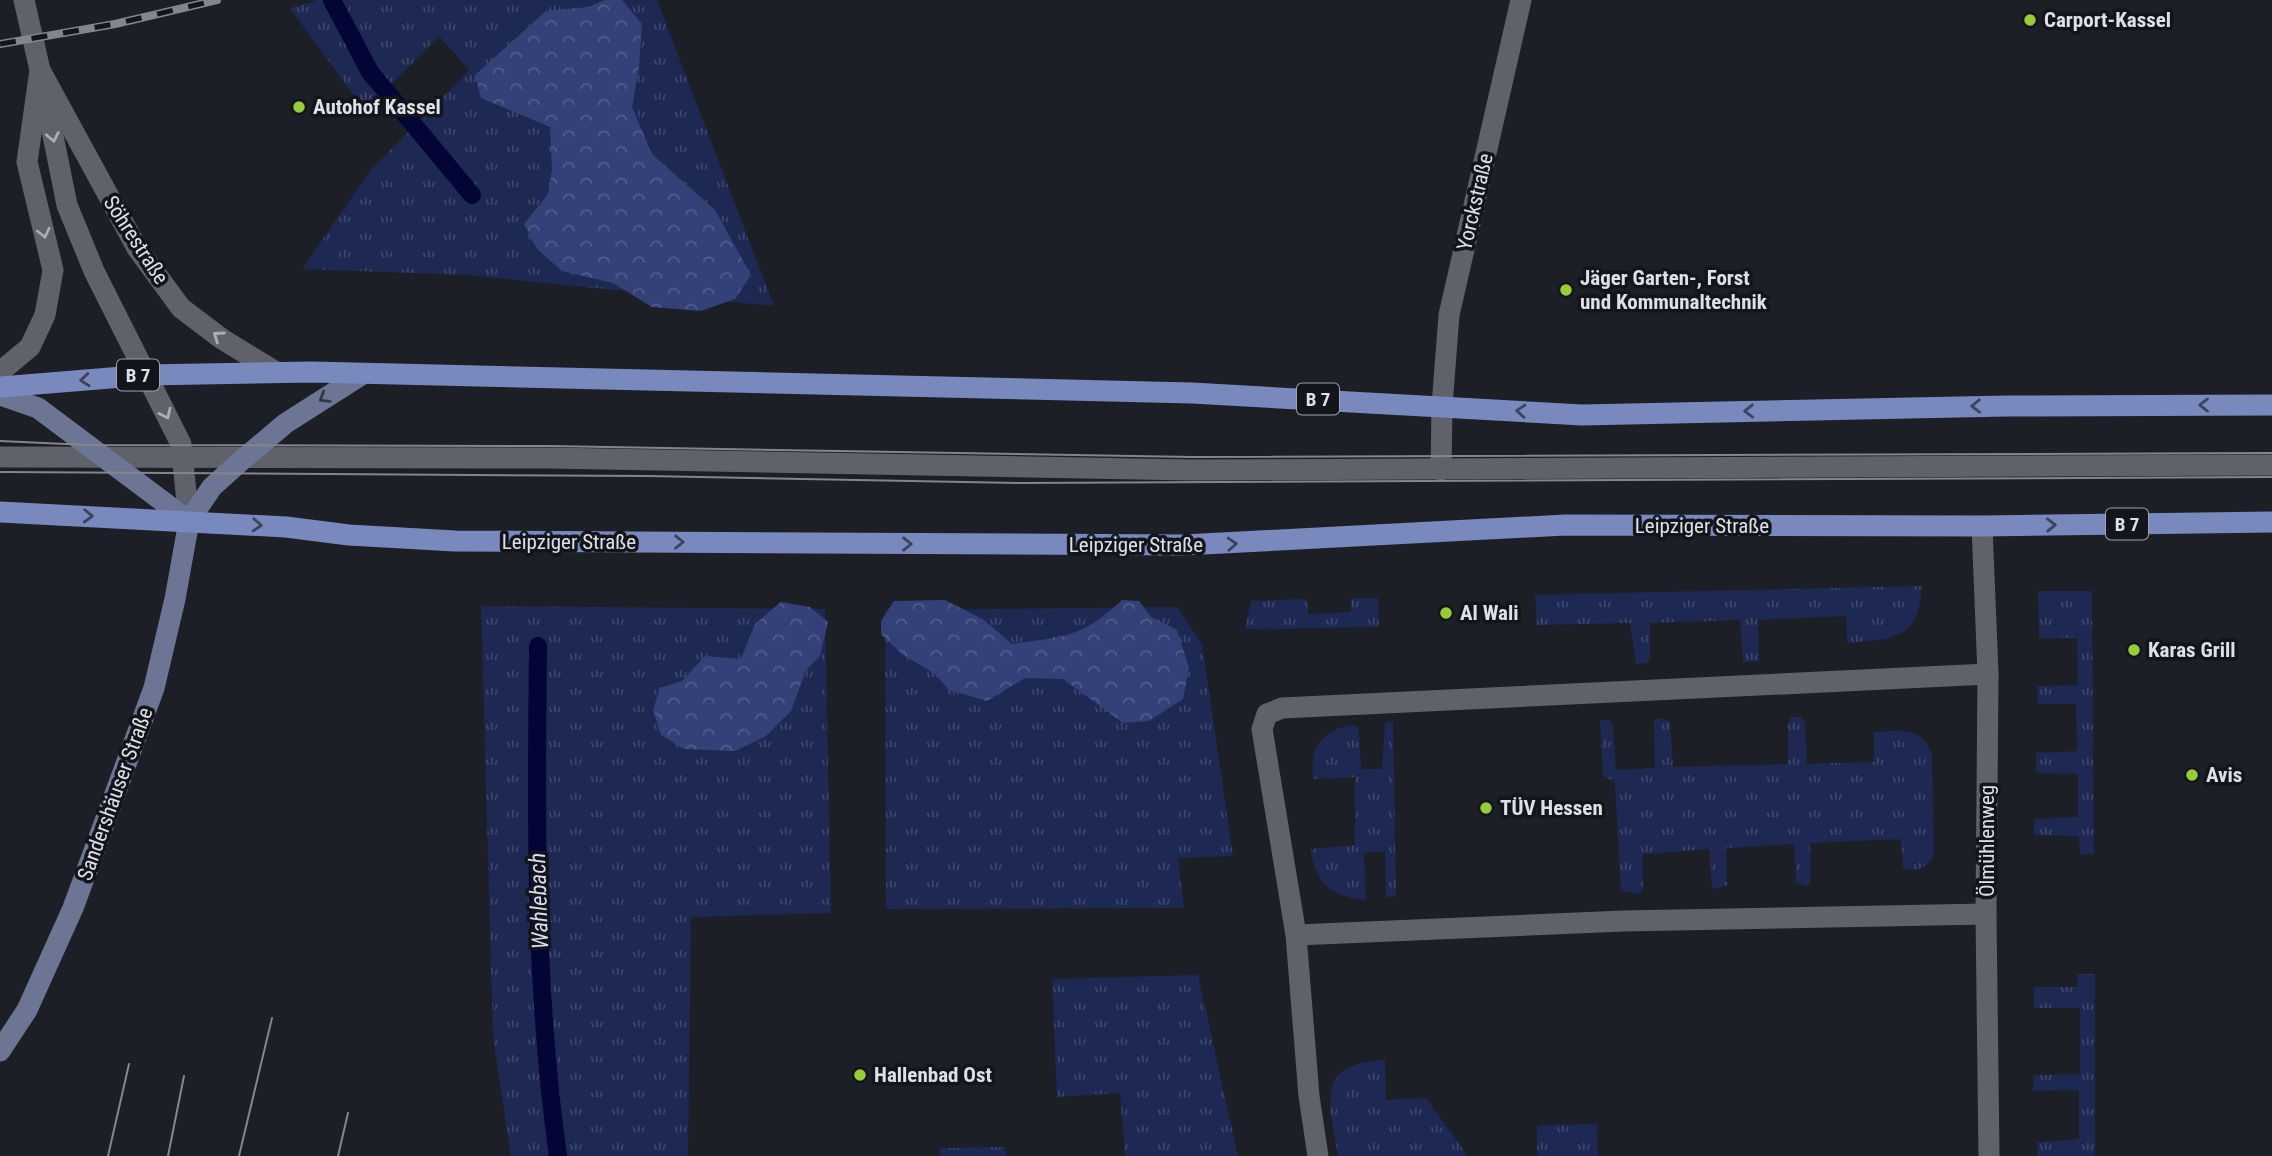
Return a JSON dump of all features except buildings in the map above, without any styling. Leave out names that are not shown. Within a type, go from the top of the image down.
[{"type":"main road","name":"B 7","points":[[0,387],[147,374],[276,372],[1192,393],[1582,415],[2007,406],[2272,405]]},
{"type":"main road","name":"Sandershäuser Straße","points":[[0,1051],[27,1010],[74,908],[154,688],[175,599],[189,522],[212,487],[286,423],[363,374]]},
{"type":"main road","points":[[0,395],[38,408],[189,522]]},
{"type":"main road","name":"Leipziger Straße","points":[[0,512],[455,541],[1171,545],[1565,525],[1982,526],[2272,522]]},
{"type":"street","name":"Söhrestraße","points":[[24,0],[40,70],[136,248],[181,308],[222,339],[276,372]]},
{"type":"street","name":"Yorckstraße","points":[[1441,470],[1442,406],[1449,315],[1521,0]]},
{"type":"street","name":"Söhrestraße","points":[[0,372],[30,347],[50,295],[53,270],[27,162],[40,70]]},
{"type":"street","points":[[40,70],[67,205],[94,271],[181,444],[189,522]]},
{"type":"street","points":[[0,457],[549,458],[1178,470],[2272,465]]},
{"type":"street","name":"Ölmühlenweg","points":[[1982,526],[1988,674],[1986,914],[1989,1156]]},
{"type":"street","points":[[1318,1156],[1309,1096],[1296,935],[1262,729],[1267,714],[1282,708],[1988,674]]},
{"type":"street","points":[[1296,935],[1623,921],[1986,914]]},
{"type":"green space","points":[[318,0],[657,0],[774,306],[467,275],[302,269],[370,171],[469,70],[439,36],[365,111],[290,8]]},
{"type":"green space","points":[[605,0],[622,0],[642,24],[639,68],[632,107],[652,154],[715,210],[751,275],[735,299],[701,311],[652,307],[613,283],[562,271],[537,249],[524,224],[548,194],[552,170],[550,127],[481,98],[475,75],[546,11],[588,7]]},
{"type":"green space","points":[[1922,586],[1915,617],[1901,633],[1878,640],[1847,643],[1846,616],[1758,620],[1759,661],[1743,662],[1740,620],[1650,623],[1650,660],[1636,664],[1630,623],[1537,625],[1535,595]]},
{"type":"green space","points":[[2038,591],[2092,591],[2094,854],[2080,854],[2079,836],[2034,835],[2034,819],[2078,817],[2078,774],[2036,773],[2036,753],[2077,751],[2076,704],[2037,704],[2037,686],[2078,685],[2077,638],[2039,638]]},
{"type":"green space","points":[[1351,598],[1378,598],[1379,627],[1245,629],[1251,601],[1307,599],[1308,614],[1351,612]]},
{"type":"green space","points":[[945,600],[984,620],[1012,644],[1071,634],[1095,622],[1122,600],[1139,601],[1151,617],[1177,630],[1189,668],[1183,699],[1149,721],[1123,723],[1063,679],[1025,678],[987,701],[949,690],[935,674],[902,654],[881,634],[881,621],[894,601]]},
{"type":"green space","points":[[781,602],[810,607],[828,622],[820,656],[806,670],[791,711],[766,736],[735,751],[684,749],[661,735],[653,710],[660,688],[682,681],[705,656],[741,659],[755,624]]},
{"type":"green space","points":[[481,606],[825,609],[831,913],[691,917],[688,1156],[511,1156],[493,1038]]},
{"type":"green space","points":[[1177,607],[1202,644],[1233,856],[1178,858],[1184,908],[886,909],[885,610]]},
{"type":"green space","points":[[1791,717],[1801,717],[1805,722],[1807,764],[1874,762],[1874,732],[1909,732],[1923,739],[1932,755],[1934,855],[1929,863],[1917,869],[1903,868],[1901,839],[1810,843],[1811,880],[1808,886],[1796,883],[1794,844],[1726,848],[1727,885],[1716,889],[1712,886],[1709,849],[1643,854],[1643,888],[1640,894],[1621,891],[1615,783],[1603,775],[1600,720],[1610,720],[1613,726],[1616,770],[1655,768],[1654,721],[1657,718],[1670,721],[1673,767],[1788,764],[1788,723]]},
{"type":"green space","points":[[1393,721],[1396,896],[1386,898],[1385,851],[1364,853],[1366,900],[1344,896],[1335,892],[1321,879],[1316,871],[1311,849],[1355,845],[1355,777],[1313,779],[1313,758],[1320,742],[1327,735],[1334,730],[1355,725],[1359,731],[1361,769],[1382,769],[1385,723]]},
{"type":"green space","points":[[2077,974],[2095,974],[2095,1156],[2037,1156],[2037,1142],[2079,1139],[2079,1090],[2033,1091],[2034,1075],[2080,1074],[2080,1008],[2034,1008],[2034,987],[2077,987]]},
{"type":"green space","points":[[1198,975],[1238,1156],[1125,1156],[1120,1093],[1057,1097],[1052,979]]},
{"type":"green space","points":[[1385,1060],[1386,1100],[1426,1098],[1468,1156],[1338,1156],[1330,1103],[1336,1078],[1346,1069],[1362,1063]]},
{"type":"green space","points":[[1597,1124],[1598,1156],[1537,1156],[1537,1125]]},
{"type":"green space","points":[[1005,1147],[1006,1156],[940,1156],[940,1148]]},
{"type":"waterway","name":"Wahlebach","points":[[332,0],[370,72],[472,195]]},
{"type":"waterway","name":"Wahlebach","points":[[538,646],[538,901],[544,1028],[558,1156]]},
{"type":"tram line","points":[[0,441],[88,445],[550,446],[1192,457],[2272,453]]},
{"type":"tram line","points":[[0,472],[648,476],[1020,483],[2272,477]]},
{"type":"tram line","points":[[239,1156],[272,1018]]},
{"type":"tram line","points":[[108,1156],[129,1064]]},
{"type":"tram line","points":[[168,1156],[184,1076]]},
{"type":"tram line","points":[[338,1156],[348,1113]]},
{"type":"railway","points":[[0,44],[115,24],[217,0]]},
{"type":"place","name":"Carport-Kassel","points":[[2030,20]]},
{"type":"place","name":"Autohof Kassel","points":[[299,107]]},
{"type":"place","name":"Jäger Garten-, Forst und Kommunaltechnik","points":[[1566,290]]},
{"type":"place","name":"Al Wali","points":[[1446,613]]},
{"type":"place","name":"Karas Grill","points":[[2134,650]]},
{"type":"place","name":"Avis","points":[[2192,775]]},
{"type":"place","name":"TÜV Hessen","points":[[1486,808]]},
{"type":"place","name":"Hallenbad Ost","points":[[860,1075]]}]
